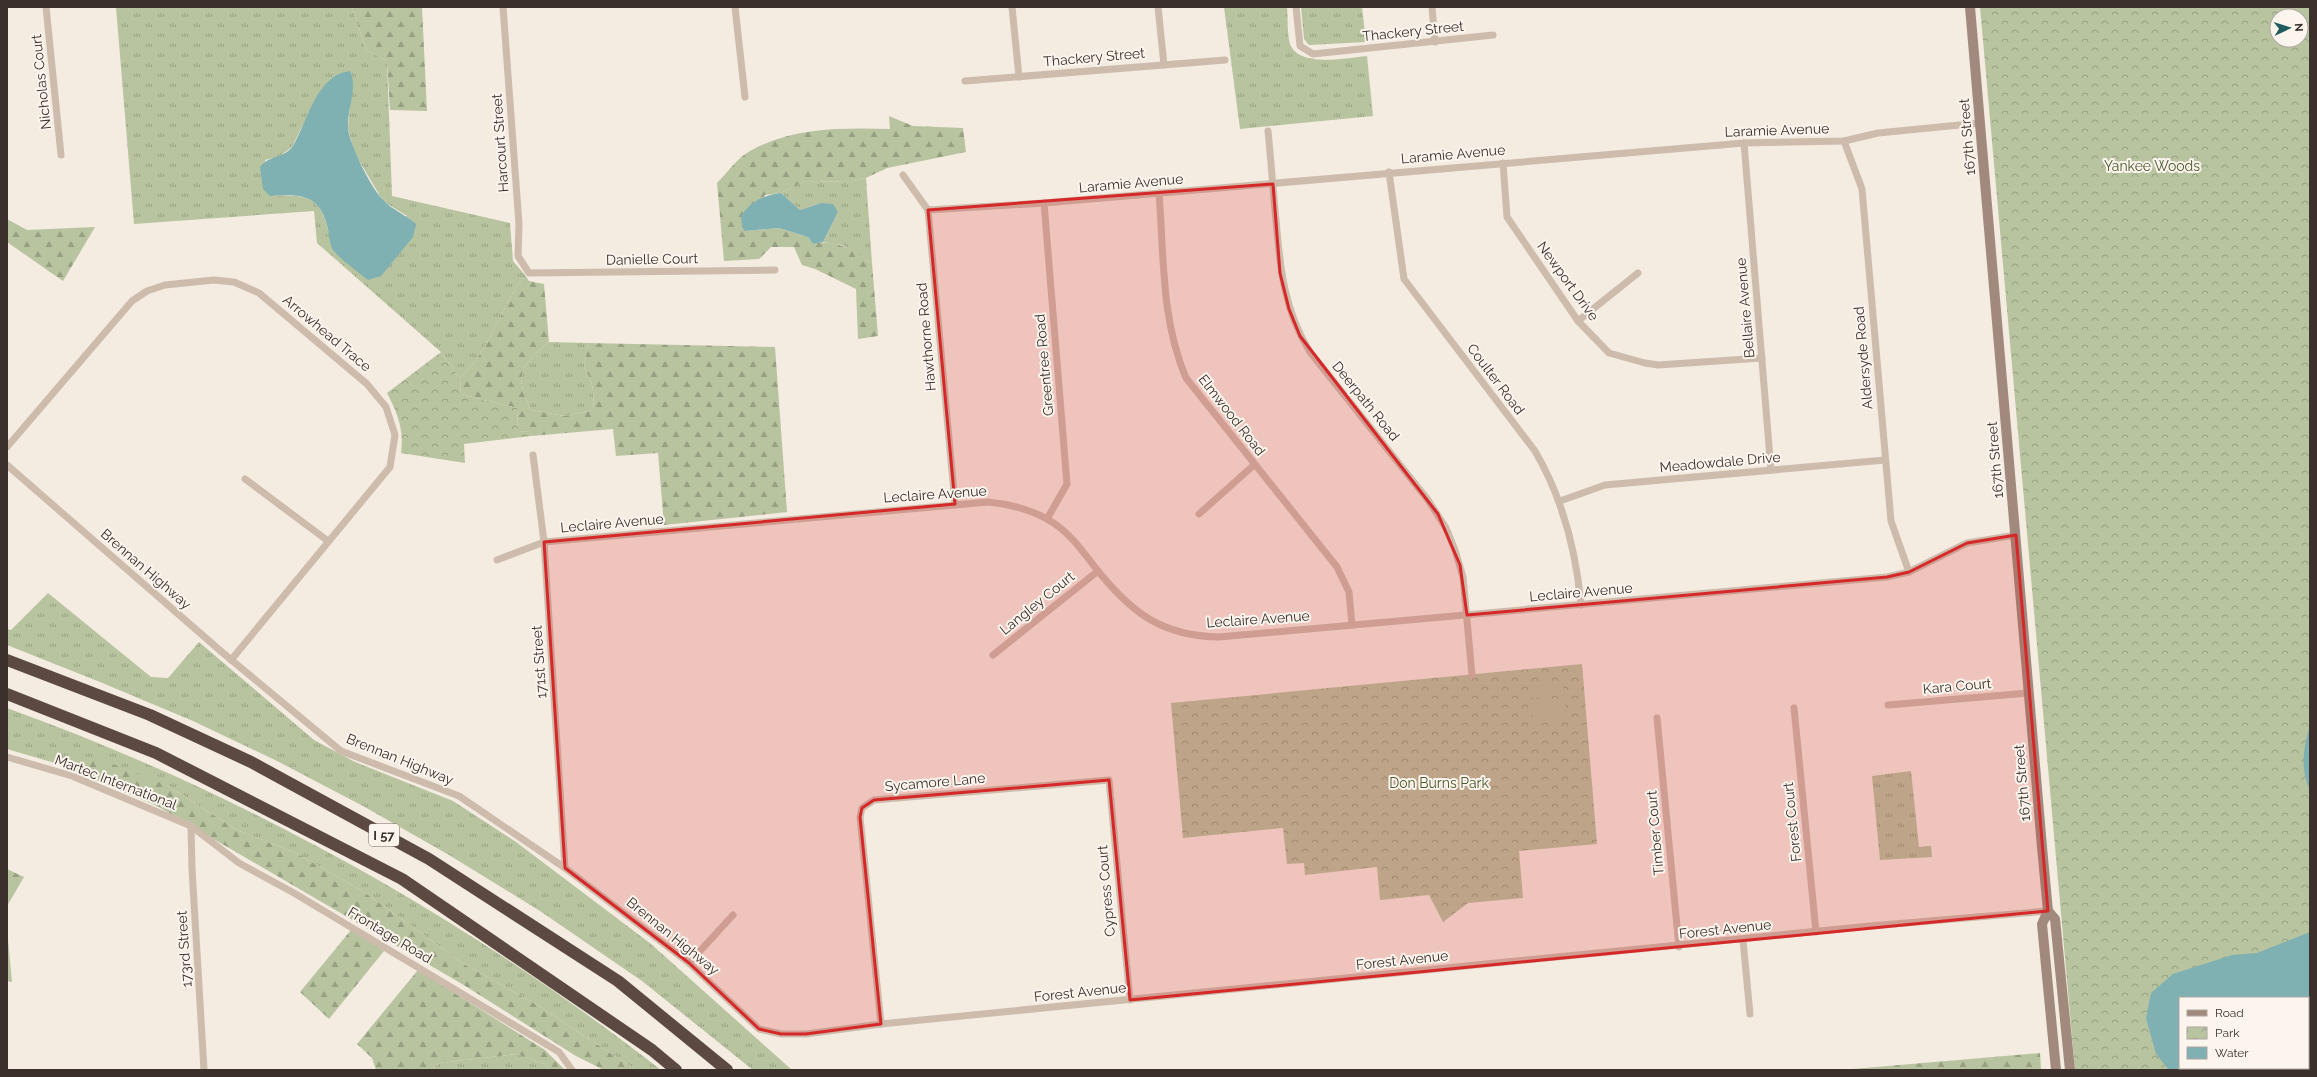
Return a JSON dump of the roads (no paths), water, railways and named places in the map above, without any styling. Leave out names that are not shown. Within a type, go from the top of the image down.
[{"type":"highway","name":"I 57","points":[[7,660],[150,715],[251,762],[429,859],[618,982],[727,1070]]},
{"type":"highway","name":"I 57","points":[[7,694],[156,753],[402,879],[652,1050],[676,1070]]},
{"type":"main road","name":"167th Street","points":[[1970,7],[2048,911],[2042,924],[2056,1070]]},
{"type":"main road","name":"167th Street","points":[[2048,911],[2055,919],[2070,1070]]},
{"type":"street","name":"Nicholas Court","points":[[46,7],[61,156]]},
{"type":"street","name":"Harcourt Street","points":[[503,7],[519,224],[518,256],[529,273]]},
{"type":"street","points":[[735,7],[745,97]]},
{"type":"street","points":[[1012,7],[1019,76]]},
{"type":"street","points":[[1158,7],[1164,65]]},
{"type":"street","name":"Thackery Street","points":[[1296,7],[1300,46],[1313,54],[1492,36]]},
{"type":"street","points":[[1432,7],[1435,42]]},
{"type":"street","name":"Thackery Street","points":[[965,81],[1225,60]]},
{"type":"street","name":"Laramie Avenue","points":[[928,210],[1044,203],[1273,184],[1388,172],[1744,143],[1844,141],[1878,133],[1980,122]]},
{"type":"street","name":"Deerpath Road","points":[[1268,131],[1280,273],[1289,309],[1300,336],[1310,352],[1438,514],[1452,540],[1460,565],[1467,615],[1472,675]]},
{"type":"street","name":"Aldersyde Road","points":[[1844,141],[1862,189],[1892,526],[1909,572]]},
{"type":"street","name":"Bellaire Avenue","points":[[1744,143],[1771,470]]},
{"type":"street","name":"Newport Drive","points":[[1503,163],[1507,217],[1578,321],[1609,353],[1658,365],[1762,358]]},
{"type":"street","name":"Coulter Road","points":[[1388,172],[1404,279],[1535,451],[1560,501],[1574,550],[1581,605]]},
{"type":"street","points":[[903,175],[928,210]]},
{"type":"street","name":"Elmwood Road","points":[[1159,193],[1169,326],[1176,355],[1186,378],[1196,393],[1343,577],[1349,592],[1352,625]]},
{"type":"street","name":"Greentree Road","points":[[1044,203],[1067,484],[1047,519]]},
{"type":"street","name":"Hawthorne Road","points":[[928,210],[955,504]]},
{"type":"street","name":"Danielle Court","points":[[529,273],[775,270]]},
{"type":"street","points":[[1578,321],[1638,273]]},
{"type":"street","name":"Arrowhead Trace","points":[[7,447],[132,301],[141,294],[165,285],[214,280],[234,282],[259,293],[367,384],[386,407],[395,435],[390,467],[231,660]]},
{"type":"street","name":"171st Street","points":[[533,455],[544,542],[565,868]]},
{"type":"street","name":"Meadowdale Drive","points":[[1560,501],[1605,485],[1885,460]]},
{"type":"street","name":"Brennan Highway","points":[[7,465],[231,660],[341,751],[459,796],[565,868],[690,963],[759,1029]]},
{"type":"street","points":[[1199,514],[1254,465]]},
{"type":"street","points":[[245,479],[328,541]]},
{"type":"street","name":"Leclaire Avenue","points":[[497,560],[544,542],[988,502],[1006,504],[1047,519],[1079,545],[1098,571],[1124,600],[1145,618],[1162,626],[1191,635],[1218,637],[1887,577],[1909,572],[1967,543],[2016,535]]},
{"type":"street","name":"Langley Court","points":[[993,655],[1098,571]]},
{"type":"street","name":"Kara Court","points":[[1888,705],[2028,693]]},
{"type":"street","name":"Forest Court","points":[[1794,708],[1816,932]]},
{"type":"street","name":"Timber Court","points":[[1657,718],[1679,947]]},
{"type":"street","name":"Martec International","points":[[7,757],[72,776],[191,826]]},
{"type":"street","name":"Cypress Court","points":[[1109,780],[1130,1000]]},
{"type":"street","name":"Sycamore Lane","points":[[881,1024],[860,817],[862,808],[874,800],[1109,780]]},
{"type":"street","name":"173rd Street","points":[[191,826],[192,869],[204,1070]]},
{"type":"street","name":"Frontage Road","points":[[191,826],[240,863],[294,893],[559,1052],[572,1070]]},
{"type":"street","name":"Forest Avenue","points":[[759,1029],[781,1034],[806,1034],[881,1024],[1679,947],[1816,932],[2048,911]]},
{"type":"street","points":[[690,963],[732,915]]},
{"type":"street","points":[[1743,940],[1750,1014]]},
{"type":"water","points":[[350,71],[353,91],[348,128],[352,145],[373,187],[379,195],[395,210],[416,224],[413,237],[381,276],[368,280],[345,262],[333,250],[330,243],[328,229],[320,209],[308,199],[300,196],[270,196],[263,189],[260,167],[268,160],[290,150],[321,90],[338,74]]},
{"type":"water","points":[[781,193],[800,210],[821,203],[833,204],[838,212],[823,242],[813,244],[808,237],[779,228],[745,231],[742,227],[741,216],[749,206],[764,197]]},
{"type":"water","points":[[2310,725],[2310,791],[2305,774],[2304,751]]},
{"type":"water","points":[[2310,932],[2310,1059],[2309,997],[2179,997],[2179,1069],[2256,1069],[2169,1070],[2156,1054],[2146,1018],[2151,993],[2173,974],[2232,955],[2257,953]]},
{"type":"park label","name":"Yankee Woods","points":[[2152,166]]},
{"type":"park label","name":"Don Burns Park","points":[[1439,783]]}]
